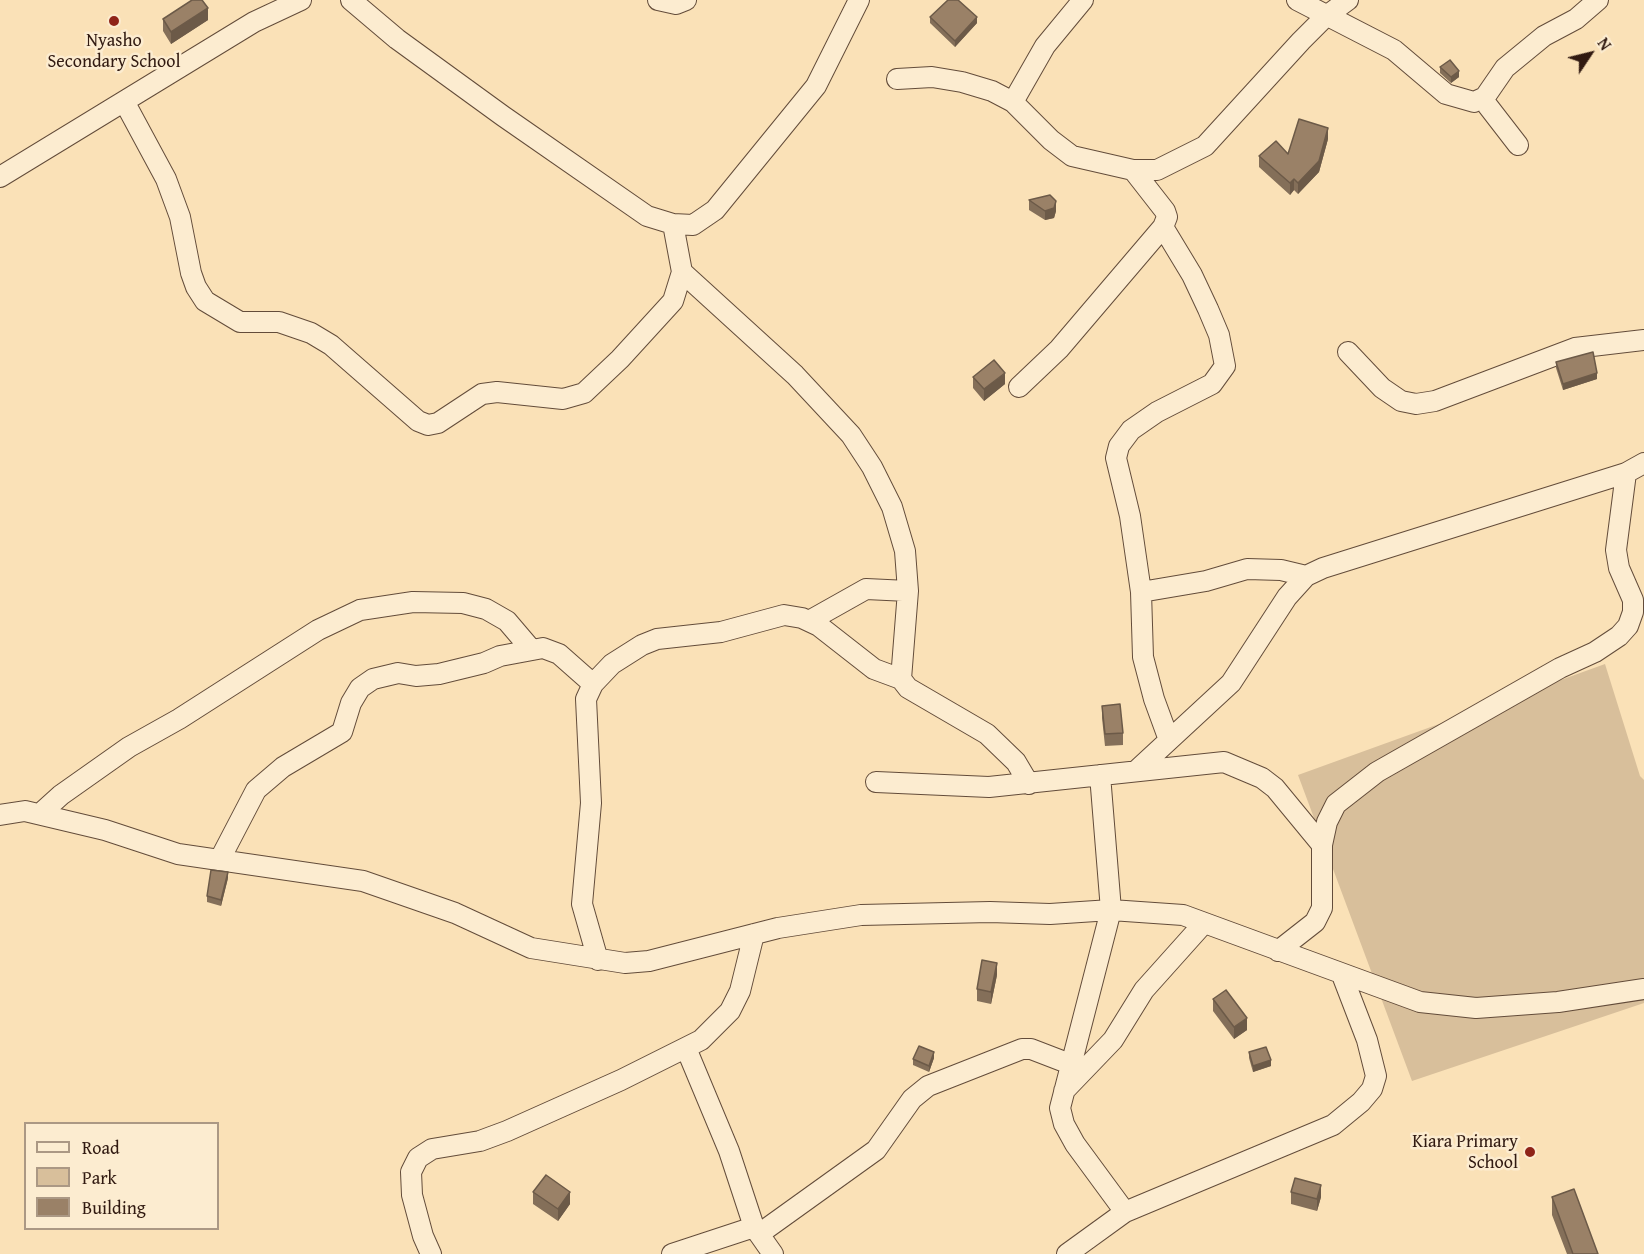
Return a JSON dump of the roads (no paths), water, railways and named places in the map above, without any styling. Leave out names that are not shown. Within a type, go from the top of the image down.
[{"type":"street","points":[[0,177],[74,130],[125,103],[254,22],[301,0]]},
{"type":"street","points":[[351,0],[397,39],[647,216],[673,224],[693,225],[715,210],[816,86],[859,0]]},
{"type":"street","points":[[658,0],[676,4],[686,0]]},
{"type":"street","points":[[1012,102],[1045,46],[1083,0]]},
{"type":"street","points":[[1297,0],[1325,17],[1394,50],[1446,94],[1456,99],[1484,101],[1518,145]]},
{"type":"street","points":[[897,79],[932,77],[962,82],[992,91],[1012,102],[1051,140],[1072,156],[1133,170],[1157,170],[1205,146],[1325,17],[1348,0]]},
{"type":"street","points":[[1479,101],[1505,68],[1544,36],[1576,19],[1598,0]]},
{"type":"street","points":[[125,103],[166,178],[180,217],[191,273],[205,301],[240,322],[279,322],[311,333],[331,345],[418,421],[428,425],[438,423],[482,394],[497,392],[563,399],[584,393],[620,359],[673,301],[682,272],[673,224]]},
{"type":"street","points":[[1018,387],[1059,349],[1162,227],[1167,218],[1165,211],[1133,170]]},
{"type":"street","points":[[1162,227],[1192,275],[1208,309],[1226,366],[1212,384],[1157,412],[1131,430],[1119,446],[1116,458],[1130,516],[1141,592],[1143,657],[1154,699],[1169,740]]},
{"type":"street","points":[[682,272],[795,375],[850,435],[872,467],[892,507],[904,551],[908,591],[901,679]]},
{"type":"street","points":[[1348,352],[1382,388],[1401,401],[1416,404],[1435,401],[1575,348],[1644,340]]},
{"type":"street","points":[[1138,769],[1231,683],[1287,597],[1306,576],[1323,568],[1626,473],[1644,463]]},
{"type":"street","points":[[1278,951],[1315,922],[1322,908],[1322,845],[1336,804],[1368,779],[1484,710],[1595,652],[1619,636],[1628,626],[1634,612],[1633,600],[1619,568],[1616,550],[1626,473]]},
{"type":"street","points":[[1141,592],[1206,581],[1247,569],[1281,570],[1306,576]]},
{"type":"street","points":[[809,621],[866,589],[908,591]]},
{"type":"street","points":[[40,814],[129,747],[179,719],[318,630],[360,610],[413,602],[463,603],[486,609],[507,621],[530,648]]},
{"type":"street","points":[[598,960],[582,904],[591,803],[586,699],[592,684],[612,664],[642,645],[657,639],[721,632],[784,615],[809,621],[874,669],[886,676],[901,679],[908,688],[987,734],[1016,762],[1029,784]]},
{"type":"street","points":[[220,859],[256,790],[283,767],[342,732],[351,703],[360,688],[373,679],[398,673],[416,676],[440,674],[530,648],[543,648],[559,654],[592,684]]},
{"type":"street","points":[[876,782],[989,788],[1138,769],[1193,764],[1230,764],[1262,778],[1275,788],[1322,845]]},
{"type":"street","points":[[1100,775],[1111,910],[1060,1108],[1064,1124],[1125,1212]]},
{"type":"street","points":[[0,815],[26,811],[105,830],[178,854],[363,880],[455,913],[531,948],[625,963],[649,961],[754,934],[861,915],[979,912],[1050,914],[1111,910],[1184,915],[1420,1002],[1476,1008],[1558,1002],[1644,989]]},
{"type":"street","points":[[1064,1091],[1113,1040],[1144,990],[1204,923]]},
{"type":"street","points":[[431,1254],[423,1236],[412,1195],[411,1172],[418,1158],[432,1149],[480,1141],[507,1131],[686,1048],[713,1031],[730,1011],[740,991],[754,934]]},
{"type":"street","points":[[1067,1254],[1125,1212],[1333,1125],[1361,1102],[1372,1089],[1376,1076],[1367,1040],[1342,975]]},
{"type":"street","points":[[686,1048],[703,1083],[757,1230],[773,1254]]},
{"type":"street","points":[[672,1254],[757,1230],[876,1150],[912,1099],[928,1086],[1022,1049],[1031,1049],[1070,1064]]},
{"type":"place","name":"Nyasho Secondary School","points":[[114,21]]},
{"type":"place","name":"Kiara Primary School","points":[[1530,1152]]}]
